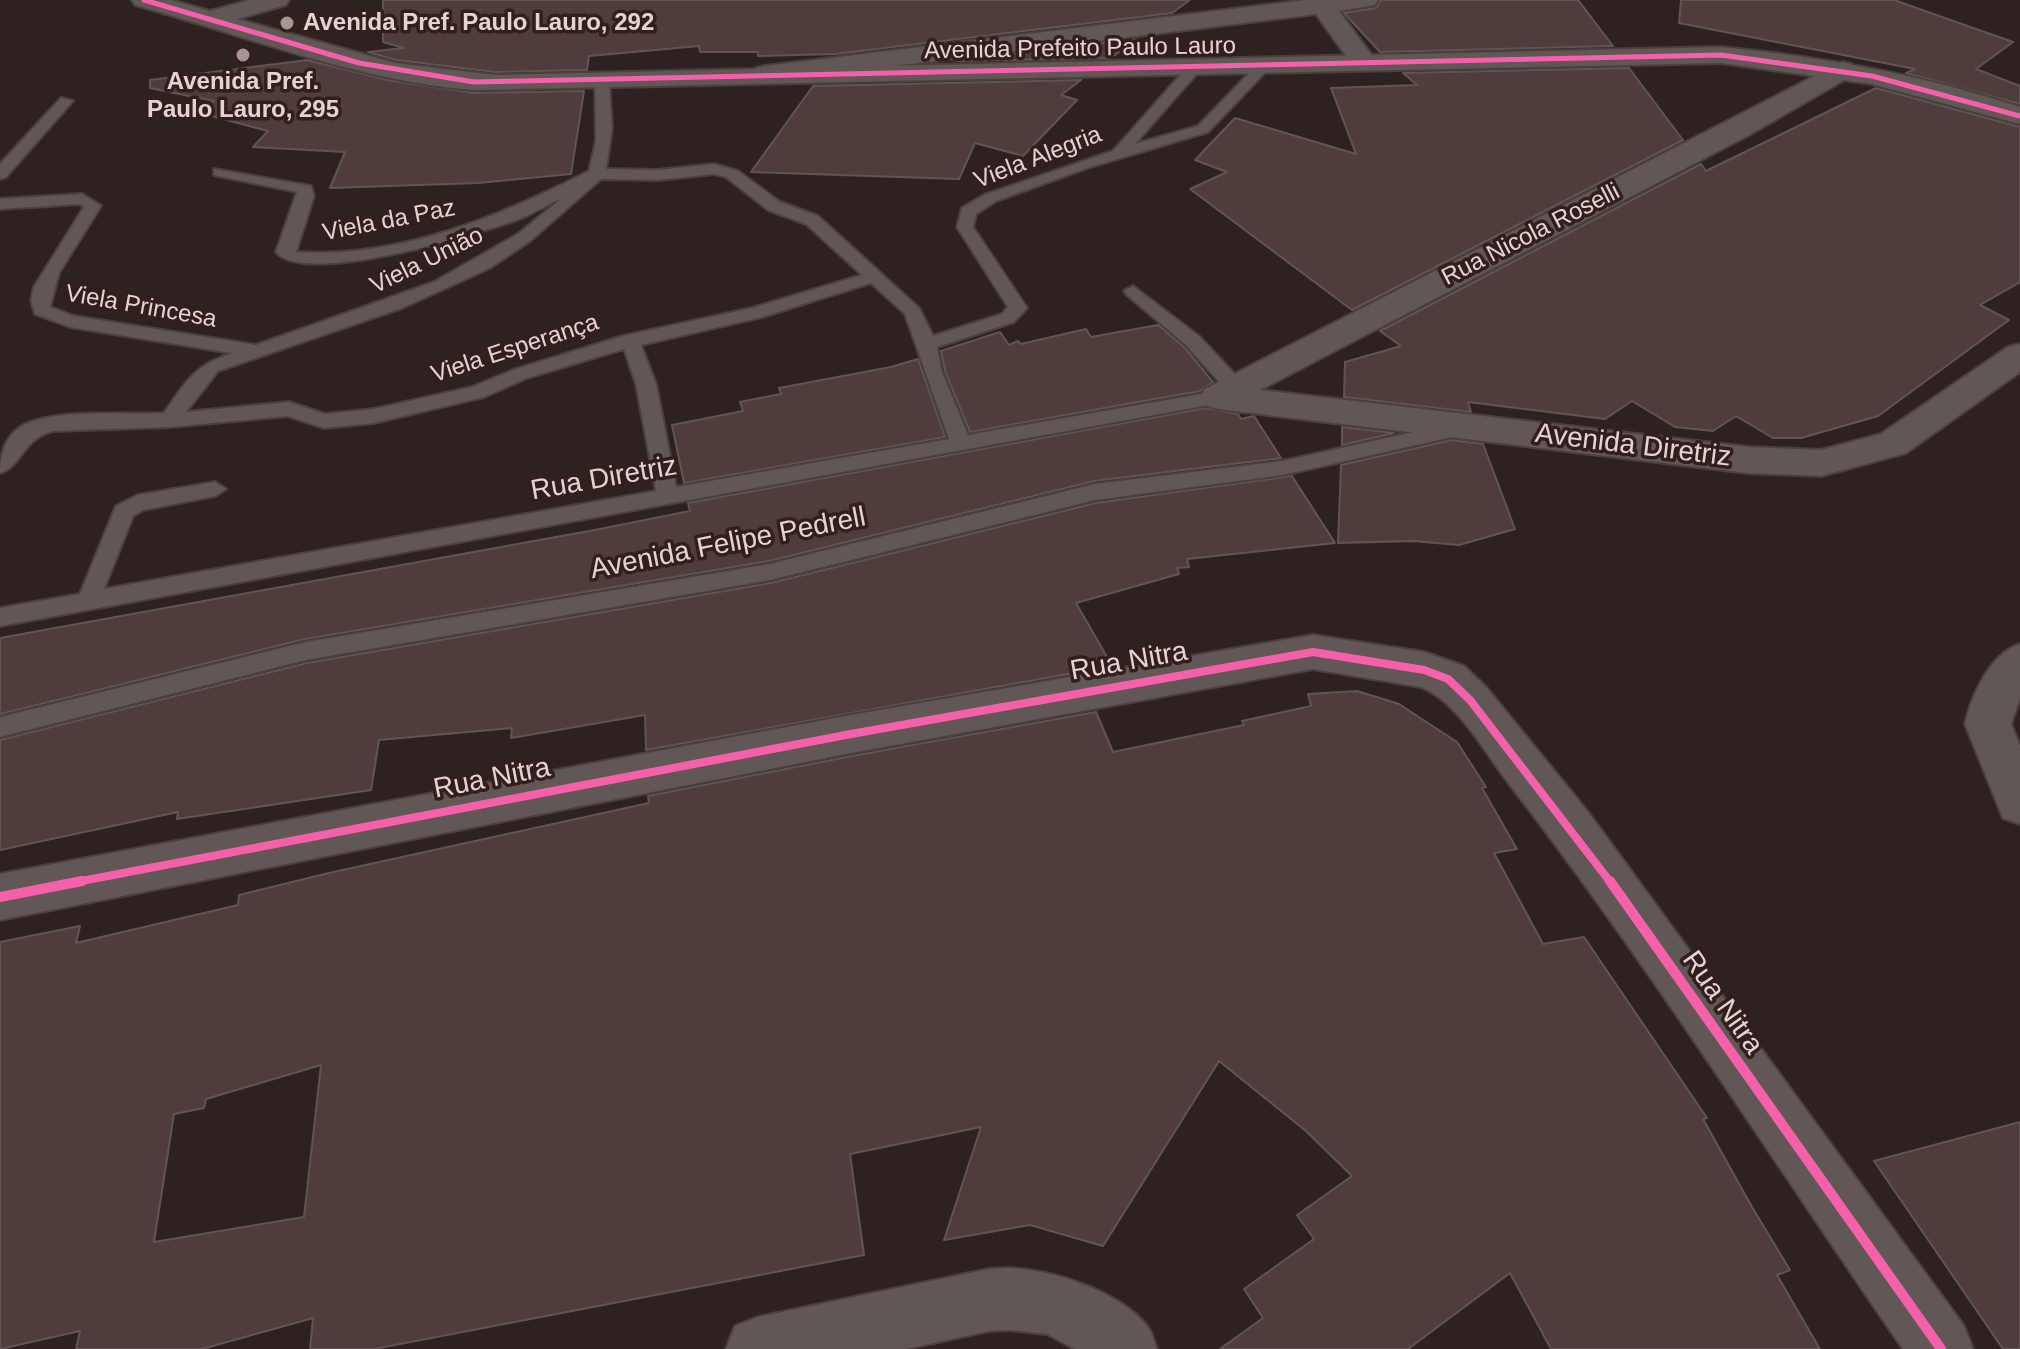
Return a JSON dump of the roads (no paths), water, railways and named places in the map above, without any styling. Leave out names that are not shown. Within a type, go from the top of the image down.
[{"type":"street","name":"Avenida Prefeito Paulo Lauro","points":[[144,0],[357,63],[422,77],[467,81],[602,82],[1363,61],[1721,55],[1842,70],[1960,97],[2020,116]]},
{"type":"street","points":[[213,18],[277,0]]},
{"type":"street","points":[[719,78],[1199,10],[1323,6],[1366,0]]},
{"type":"street","points":[[1323,6],[1363,61]]},
{"type":"street","name":"Rua Nicola Roselli","points":[[1227,392],[1739,129],[1842,70]]},
{"type":"street","name":"Avenida Diretriz","points":[[1227,392],[1748,460],[1821,463],[1893,444],[2020,355]]},
{"type":"street","name":"Rua Nitra","points":[[0,897],[836,737],[1313,652],[1385,661],[1448,679],[1470,700],[1571,827],[1941,1349]]},
{"type":"street","points":[[2020,661],[1993,702],[1988,724],[2020,803]]},
{"type":"street","points":[[758,1349],[989,1300],[1023,1297],[1077,1312],[1125,1349]]},
{"type":"lane","name":"Viela Alegria","points":[[927,344],[1008,318],[1018,308],[965,227],[968,212],[990,198],[1119,153],[1203,129],[1266,64]]},
{"type":"lane","points":[[1119,153],[1195,67]]},
{"type":"lane","points":[[602,82],[605,115],[602,159],[596,174],[724,171],[774,206],[812,220],[918,318],[932,372],[961,444]]},
{"type":"lane","points":[[0,174],[66,101]]},
{"type":"lane","name":"Viela da Paz","points":[[220,172],[305,189],[306,196],[285,252],[304,259],[373,253],[493,224],[533,208],[596,174]]},
{"type":"lane","name":"Viela União","points":[[170,420],[197,380],[211,367],[389,308],[470,272],[547,221],[596,174]]},
{"type":"lane","name":"Viela Princesa","points":[[0,204],[82,199],[93,206],[81,230],[40,288],[41,310],[70,321],[259,351]]},
{"type":"lane","name":"Viela Esperança","points":[[0,466],[20,438],[40,426],[170,420],[289,409],[324,421],[374,416],[477,392],[520,374],[630,340],[756,313],[872,277]]},
{"type":"lane","points":[[1133,291],[1193,341],[1227,392]]},
{"type":"lane","points":[[630,340],[646,384],[667,496]]},
{"type":"lane","name":"Rua Diretriz","points":[[0,617],[961,444],[1227,392]]},
{"type":"lane","name":"Avenida Felipe Pedrell","points":[[0,727],[306,651],[770,572],[1095,492],[1283,468],[1469,426]]},
{"type":"lane","points":[[88,602],[124,511],[138,503],[215,489]]},
{"type":"place","name":"Avenida Pref. Paulo Lauro, 292","points":[[287,23]]},
{"type":"place","name":"Avenida Pref. Paulo Lauro, 295","points":[[243,55]]}]
